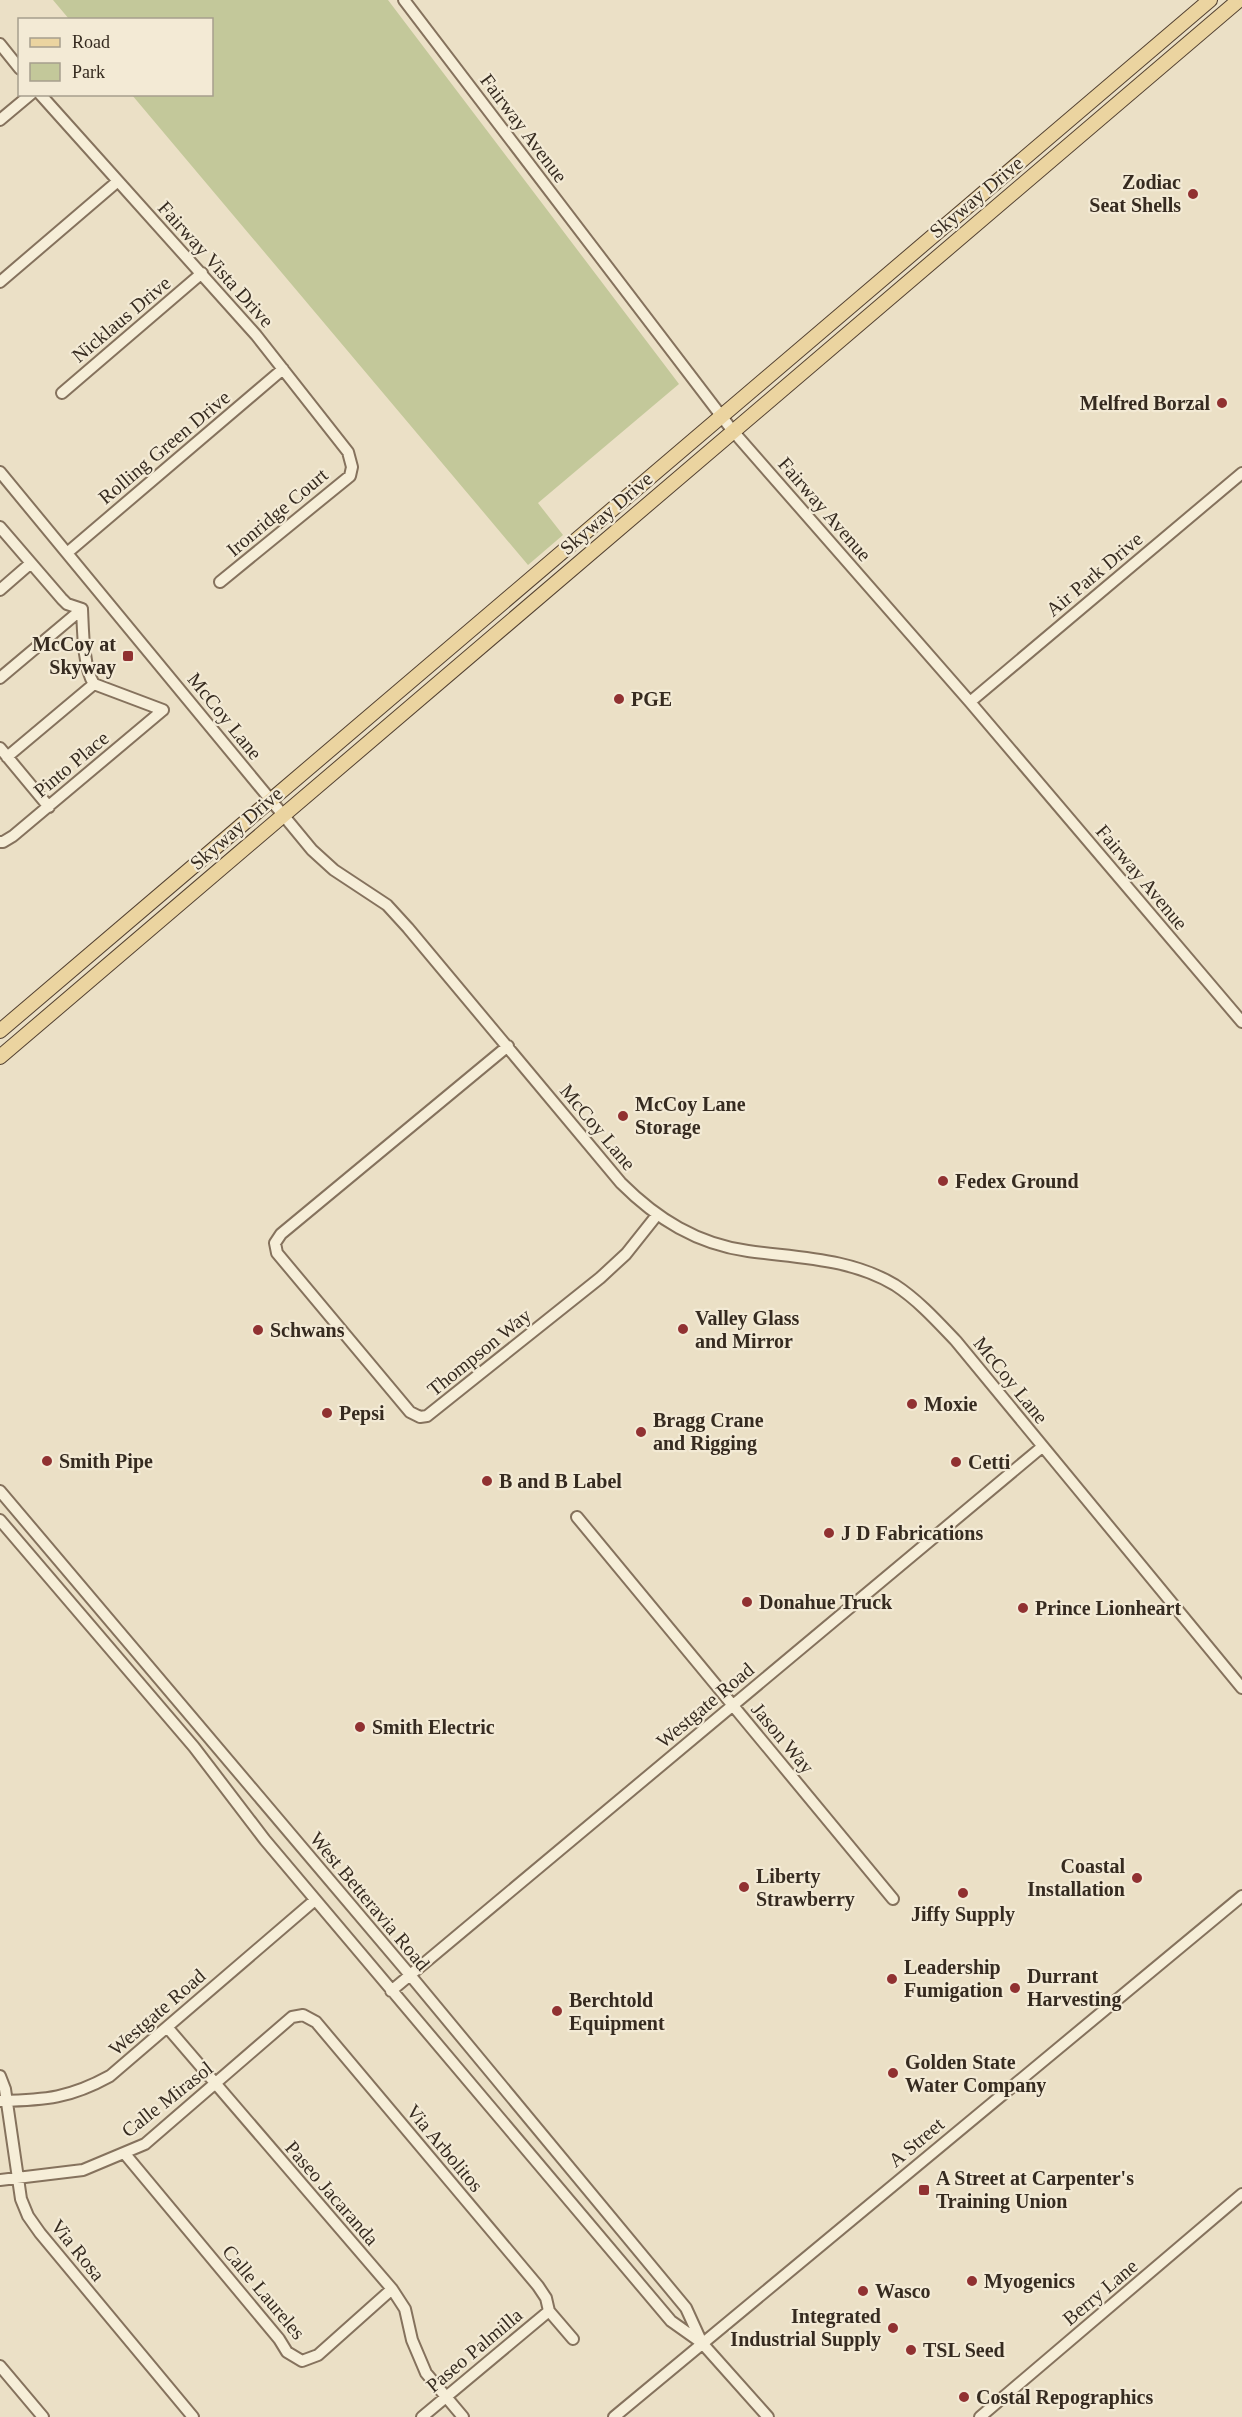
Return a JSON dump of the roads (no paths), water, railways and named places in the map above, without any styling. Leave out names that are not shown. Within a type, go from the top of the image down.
[{"type":"main road","name":"Skyway Drive","points":[[0,1031],[1210,0]]},
{"type":"main road","name":"Skyway Drive","points":[[0,1057],[732,430],[1239,0]]},
{"type":"street","name":"Fairway Avenue","points":[[404,0],[732,430],[970,702],[1242,1022]]},
{"type":"street","points":[[0,44],[18,66]]},
{"type":"street","points":[[0,120],[29,96]]},
{"type":"street","name":"Fairway Vista Drive","points":[[42,96],[202,273],[283,369],[344,445],[352,467]]},
{"type":"street","points":[[0,282],[118,181]]},
{"type":"street","name":"Nicklaus Drive","points":[[62,393],[202,273]]},
{"type":"street","name":"Rolling Green Drive","points":[[67,553],[283,369]]},
{"type":"street","name":"Ironridge Court","points":[[220,582],[350,476],[352,467]]},
{"type":"street","name":"McCoy Lane","points":[[0,472],[312,850],[334,870],[387,905],[621,1183],[657,1215],[694,1236],[748,1251],[806,1256],[843,1264],[895,1285],[919,1304],[951,1336],[1242,1688]]},
{"type":"street","name":"Air Park Drive","points":[[970,702],[1242,472]]},
{"type":"street","points":[[0,527],[62,599],[67,604],[82,609]]},
{"type":"street","points":[[0,590],[31,563]]},
{"type":"street","points":[[0,678],[82,609]]},
{"type":"street","points":[[49,807],[4,752],[94,684],[87,656],[82,609]]},
{"type":"street","name":"Pinto Place","points":[[0,842],[14,836],[163,710],[94,684]]},
{"type":"street","name":"Thompson Way","points":[[508,1046],[282,1234],[275,1244],[277,1252],[410,1412],[420,1417],[427,1416],[600,1278],[626,1254],[657,1215]]},
{"type":"street","name":"Westgate Road","points":[[392,1991],[1042,1447]]},
{"type":"street","name":"West Betteravia Road","points":[[0,1491],[410,1976],[686,2308],[702,2343]]},
{"type":"street","name":"Jason Way","points":[[577,1517],[893,1899]]},
{"type":"street","name":"West Betteravia Road","points":[[0,1520],[194,1747],[265,1840],[671,2321],[702,2343],[768,2417]]},
{"type":"street","name":"A Street","points":[[614,2417],[1242,1896]]},
{"type":"street","name":"Westgate Road","points":[[3,2101],[28,2101],[63,2096],[85,2089],[110,2076],[315,1900]]},
{"type":"street","name":"Calle Mirasol","points":[[0,2180],[83,2170],[145,2144],[292,2017],[303,2015]]},
{"type":"street","name":"Via Arbolitos","points":[[303,2015],[316,2022],[538,2286],[546,2298],[549,2311],[573,2338]]},
{"type":"street","name":"Paseo Jacaranda","points":[[167,2026],[392,2289],[405,2309],[412,2340],[426,2373],[463,2417]]},
{"type":"street","name":"Via Rosa","points":[[0,2076],[21,2199],[28,2216],[193,2417]]},
{"type":"street","name":"Calle Laureles","points":[[125,2154],[272,2330],[287,2352],[302,2361],[318,2355],[392,2289]]},
{"type":"street","name":"Berry Lane","points":[[980,2417],[1242,2194]]},
{"type":"street","name":"Paseo Palmilla","points":[[422,2417],[549,2311]]},
{"type":"street","points":[[0,2366],[43,2417]]},
{"type":"place","name":"Zodiac Seat Shells","points":[[1193,194]]},
{"type":"place","name":"Melfred Borzal","points":[[1222,403]]},
{"type":"place","name":"McCoy at Skyway","points":[[128,656]]},
{"type":"place","name":"PGE","points":[[619,699]]},
{"type":"place","name":"McCoy Lane Storage","points":[[623,1116]]},
{"type":"place","name":"Fedex Ground","points":[[943,1181]]},
{"type":"place","name":"Valley Glass and Mirror","points":[[683,1329]]},
{"type":"place","name":"Schwans","points":[[258,1330]]},
{"type":"place","name":"Moxie","points":[[912,1404]]},
{"type":"place","name":"Pepsi","points":[[327,1413]]},
{"type":"place","name":"Bragg Crane and Rigging","points":[[641,1432]]},
{"type":"place","name":"Smith Pipe","points":[[47,1461]]},
{"type":"place","name":"Cetti","points":[[956,1462]]},
{"type":"place","name":"B and B Label","points":[[487,1481]]},
{"type":"place","name":"J D Fabrications","points":[[829,1533]]},
{"type":"place","name":"Donahue Truck","points":[[747,1602]]},
{"type":"place","name":"Prince Lionheart","points":[[1023,1608]]},
{"type":"place","name":"Smith Electric","points":[[360,1727]]},
{"type":"place","name":"Coastal Installation","points":[[1137,1878]]},
{"type":"place","name":"Liberty Strawberry","points":[[744,1887]]},
{"type":"place","name":"Jiffy Supply","points":[[963,1893]]},
{"type":"place","name":"Leadership Fumigation","points":[[892,1979]]},
{"type":"place","name":"Durrant Harvesting","points":[[1015,1988]]},
{"type":"place","name":"Berchtold Equipment","points":[[557,2011]]},
{"type":"place","name":"Golden State Water Company","points":[[893,2073]]},
{"type":"place","name":"A Street at Carpenter's Training Union","points":[[924,2190]]},
{"type":"place","name":"Myogenics","points":[[972,2281]]},
{"type":"place","name":"Wasco","points":[[863,2291]]},
{"type":"place","name":"Integrated Industrial Supply","points":[[893,2328]]},
{"type":"place","name":"TSL Seed","points":[[911,2350]]},
{"type":"place","name":"Costal Repographics","points":[[964,2397]]}]
